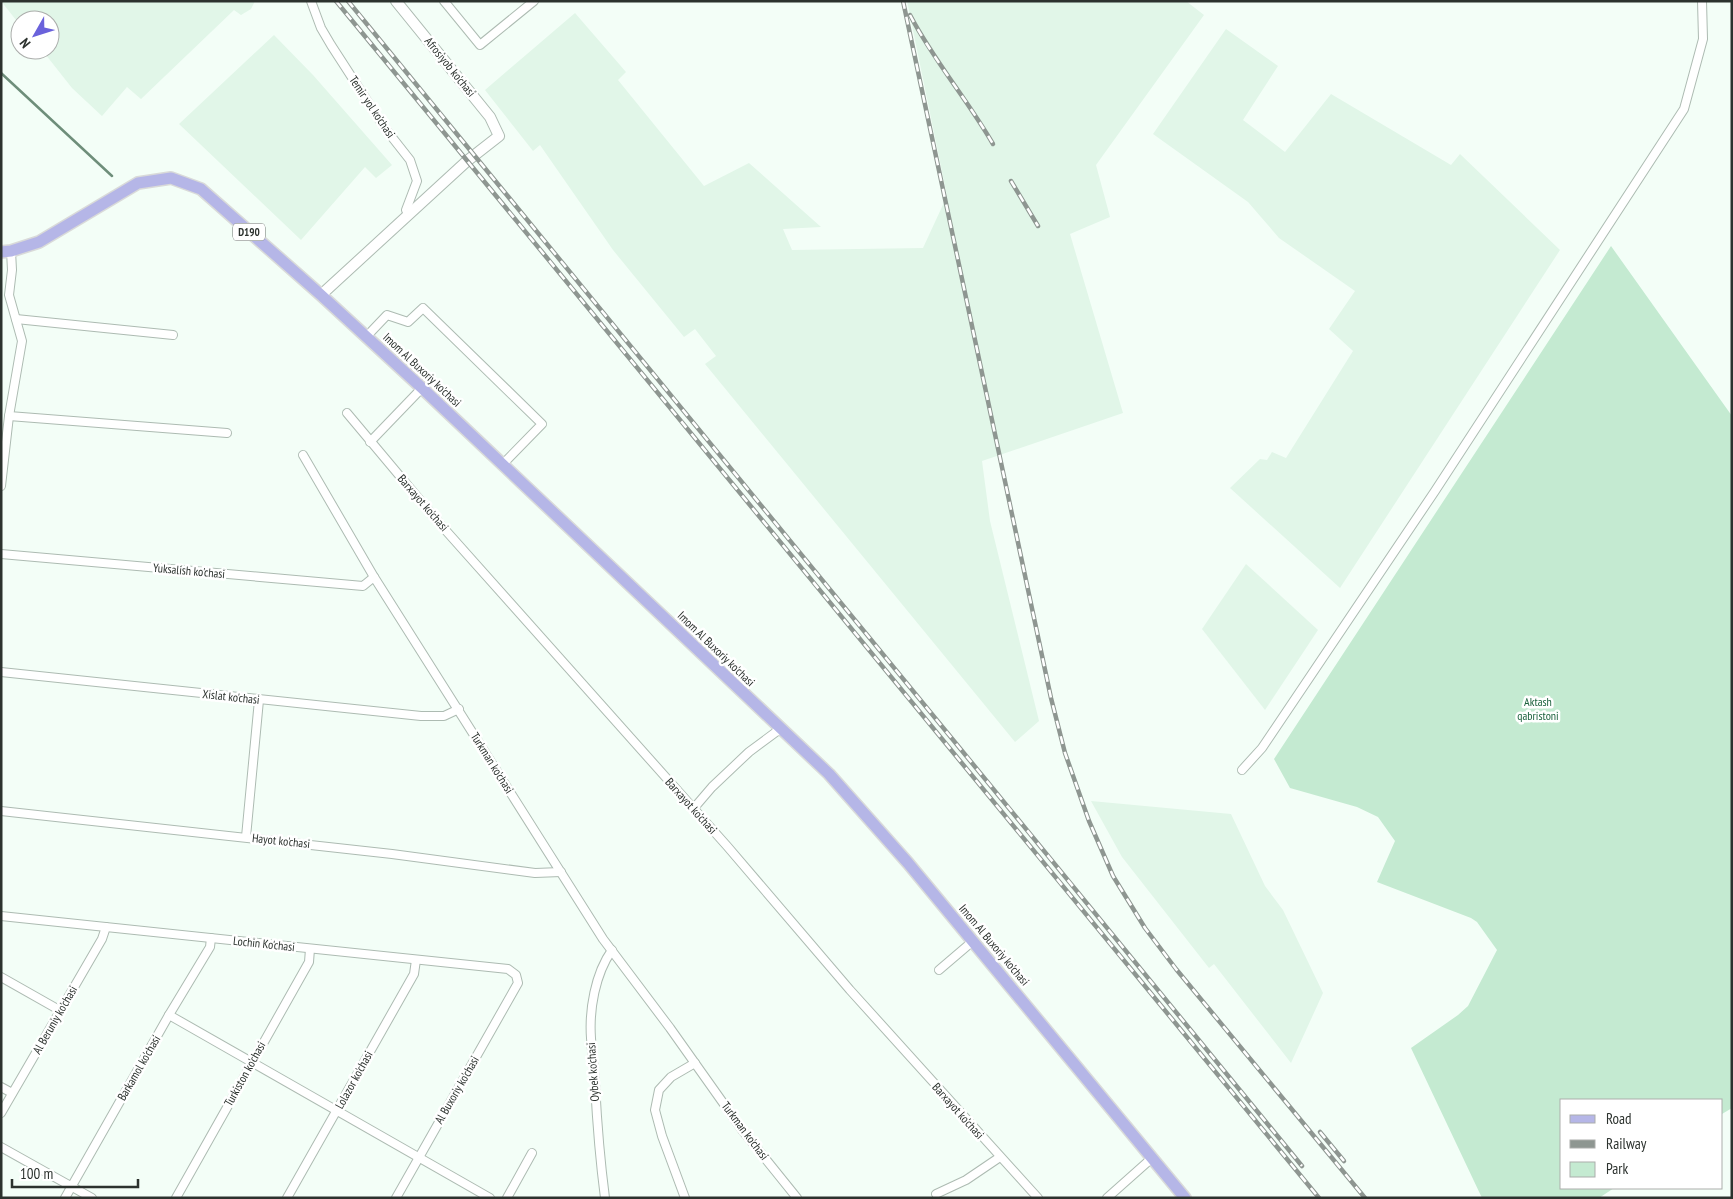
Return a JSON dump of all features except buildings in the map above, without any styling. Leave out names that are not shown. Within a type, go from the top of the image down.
[{"type":"main road","name":"Imom Al Buxoriy ko'chasi","points":[[6,252],[39,242],[68,226],[111,197],[138,183],[171,178],[201,189],[321,295],[422,388],[835,782],[908,863],[1185,1198]]},
{"type":"street","name":"Temir yol ko'chasi","points":[[311,1],[321,28],[335,52],[384,126],[410,160],[417,181],[407,204],[406,210],[408,214]]},
{"type":"street","name":"Afrosiyob ko'chasi","points":[[396,1],[490,117],[499,136],[467,160],[408,214]]},
{"type":"street","points":[[444,1],[480,45],[534,1]]},
{"type":"street","points":[[1242,770],[1262,748],[1429,499],[1684,109],[1704,39],[1702,1]]},
{"type":"street","points":[[321,295],[408,214]]},
{"type":"street","points":[[1,486],[9,416],[22,341],[9,295],[12,270],[6,252]]},
{"type":"street","points":[[366,336],[387,315],[408,322],[423,308],[542,424],[502,464]]},
{"type":"street","points":[[16,320],[22,319],[174,335]]},
{"type":"street","points":[[370,442],[422,388]]},
{"type":"street","name":"Barxayot ko'chasi","points":[[347,413],[447,531],[694,808],[852,992],[1038,1198]]},
{"type":"street","points":[[9,416],[227,433]]},
{"type":"street","name":"Turkman ko'chasi","points":[[303,455],[374,577],[612,950],[743,1131],[798,1198]]},
{"type":"street","name":"Yuksalish ko'chasi","points":[[1,554],[363,586],[374,577]]},
{"type":"street","name":"Xislat ko'chasi","points":[[1,672],[421,716],[444,716],[459,709]]},
{"type":"street","points":[[246,837],[259,700]]},
{"type":"street","points":[[694,808],[712,787],[750,752],[780,729]]},
{"type":"street","name":"Hayot ko'chasi","points":[[1,811],[246,837],[535,873],[561,872]]},
{"type":"street","name":"Lochin Ko'chasi","points":[[1,916],[508,968],[516,975],[518,983]]},
{"type":"street","name":"Al Beruniy ko'chasi","points":[[1,1113],[102,939],[106,927]]},
{"type":"street","name":"Barkamol ko'chasi","points":[[65,1198],[210,947],[211,938]]},
{"type":"street","points":[[940,970],[973,941]]},
{"type":"street","name":"Turkiston ko'chasi","points":[[176,1198],[309,962],[310,949]]},
{"type":"street","name":"Oybek ko'chasi","points":[[605,1198],[598,1147],[591,1027],[592,1008],[600,972],[605,959],[612,950]]},
{"type":"street","name":"Lolazor ko'chasi","points":[[287,1198],[414,974],[416,960]]},
{"type":"street","points":[[1,977],[61,1011]]},
{"type":"street","name":"Al Buxoriy ko'chasi","points":[[396,1198],[518,983]]},
{"type":"street","points":[[169,1015],[490,1198]]},
{"type":"street","points":[[685,1198],[662,1136],[656,1110],[659,1090],[671,1077],[695,1063]]},
{"type":"street","points":[[1,1087],[12,1093]]},
{"type":"street","points":[[1,1147],[92,1198]]},
{"type":"street","points":[[507,1198],[532,1153]]},
{"type":"street","points":[[936,1194],[966,1180],[1000,1157]]},
{"type":"street","points":[[1107,1198],[1152,1158]]},
{"type":"shaded area","points":[[1,1],[255,1],[251,9],[241,15],[234,10],[141,99],[127,87],[102,116],[72,88],[50,60],[60,60],[60,10],[10,10],[10,12]]},
{"type":"shaded area","points":[[907,1],[1186,1],[1204,15],[1096,165],[1110,217],[1070,234],[1123,413],[982,461],[990,521],[1039,721],[1015,742],[705,364],[716,356],[695,329],[684,337],[613,250],[540,145],[533,151],[485,90],[575,13],[626,72],[618,80],[704,186],[749,163],[821,227],[783,229],[792,250],[923,248],[947,196]]},
{"type":"shaded area","points":[[1226,29],[1278,66],[1243,120],[1285,152],[1331,94],[1451,165],[1460,154],[1560,250],[1340,588],[1230,488],[1260,459],[1267,460],[1272,452],[1286,458],[1353,351],[1329,329],[1355,291],[1279,238],[1248,202],[1153,134]]},
{"type":"shaded area","points":[[274,35],[313,75],[392,165],[376,178],[365,167],[301,240],[179,124]]},
{"type":"shaded area","points":[[1246,564],[1318,630],[1265,710],[1202,629]]},
{"type":"shaded area","points":[[1091,801],[1231,814],[1265,886],[1283,910],[1323,993],[1291,1063],[1214,964],[1209,968],[1122,857]]},
{"type":"green space","name":"Aktash qabristoni","points":[[1611,246],[1732,416],[1732,1108],[1723,1113],[1723,1099],[1560,1099],[1560,1189],[1612,1189],[1599,1198],[1482,1198],[1411,1048],[1468,1006],[1497,950],[1477,922],[1471,918],[1377,882],[1395,841],[1378,817],[1357,807],[1290,788],[1274,759]]},
{"type":"waterway","points":[[1,73],[112,176]]},
{"type":"railway","points":[[336,1],[1319,1198]]},
{"type":"railway","points":[[348,1],[1302,1166]]},
{"type":"railway","points":[[903,1],[1051,698],[1065,753],[1089,821],[1113,876],[1145,928],[1176,969],[1365,1198]]},
{"type":"railway","points":[[910,15],[929,48],[993,144]]},
{"type":"railway","points":[[1011,181],[1038,226]]},
{"type":"railway","points":[[1320,1132],[1344,1161]]}]
